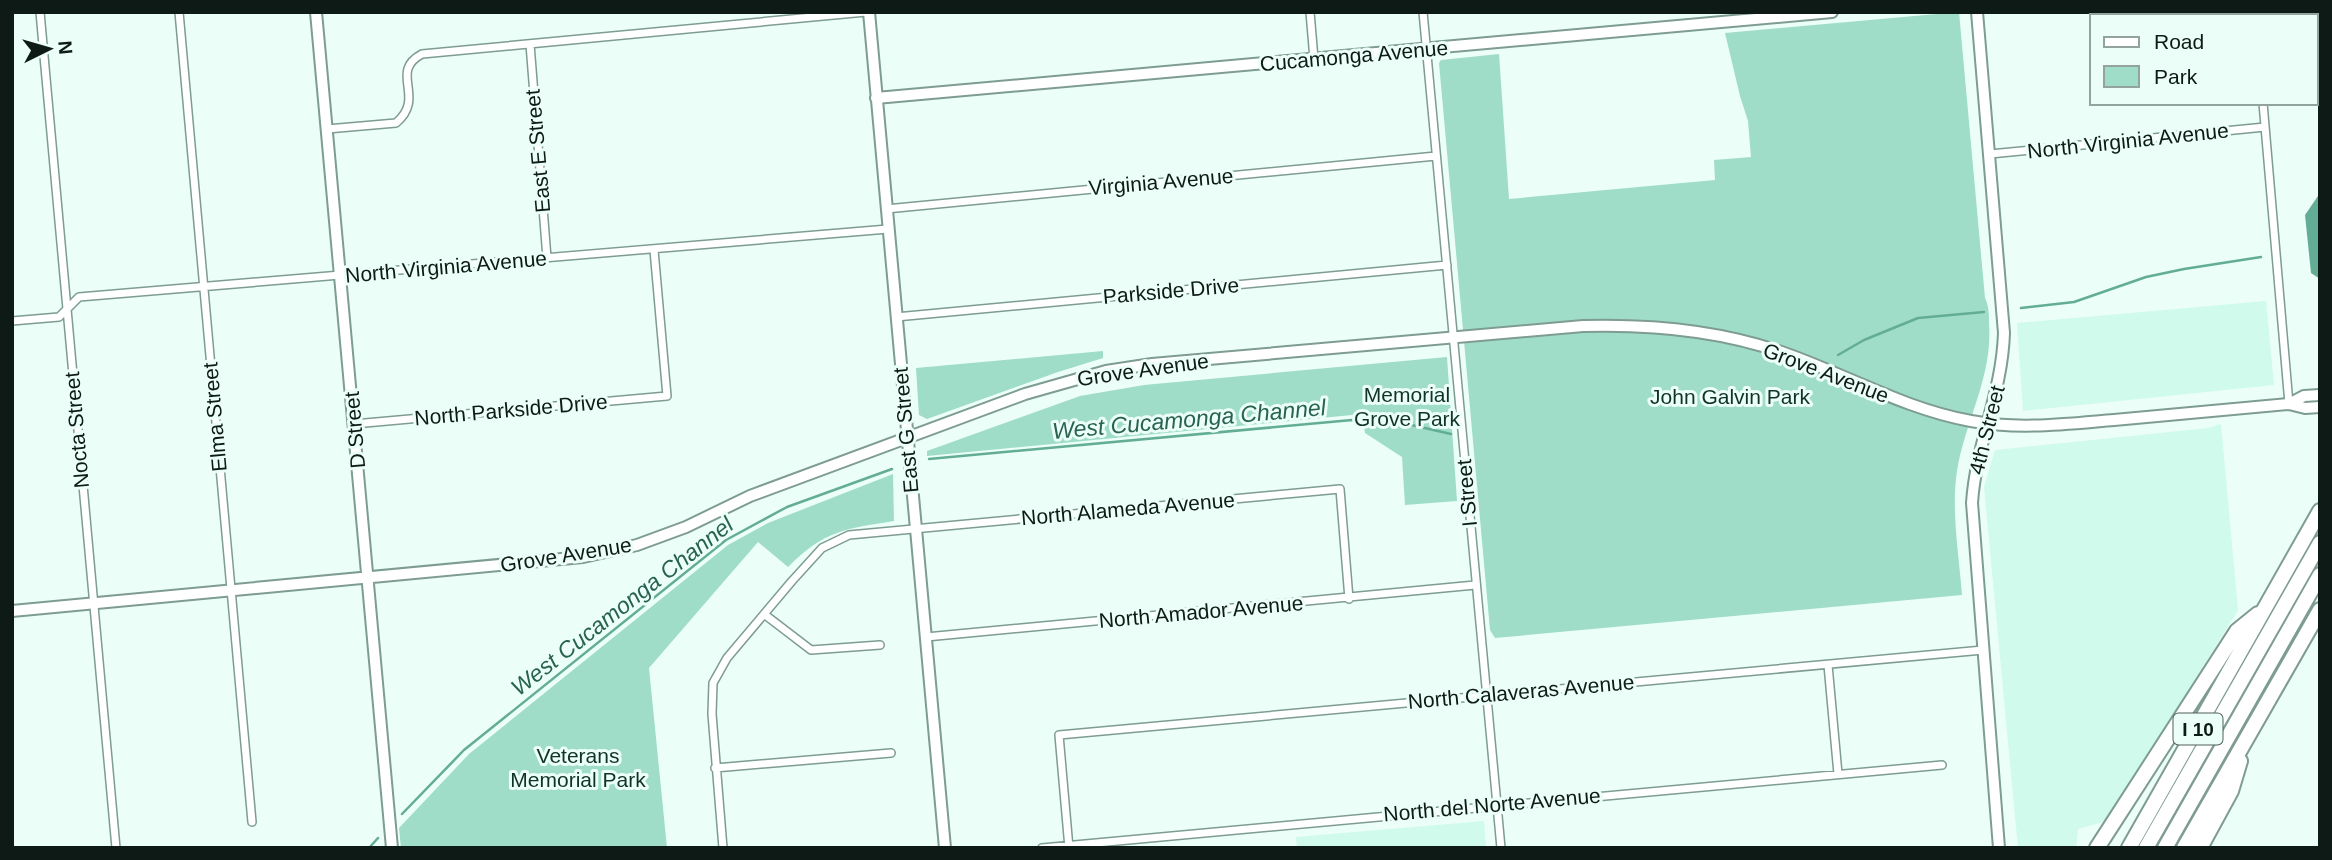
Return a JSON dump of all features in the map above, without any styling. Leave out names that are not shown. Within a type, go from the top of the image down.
[{"type":"highway","name":"I 10","points":[[2129,848],[2320,511]]},
{"type":"highway","points":[[2146,848],[2320,543]]},
{"type":"highway","points":[[2165,848],[2320,575]]},
{"type":"highway","points":[[2097,848],[2237,631],[2265,609]]},
{"type":"highway","name":"I 10","points":[[2184,848],[2320,610]]},
{"type":"highway","points":[[2200,848],[2231,791],[2249,733]]},
{"type":"main road","name":"D Street","points":[[316,12],[391,848]]},
{"type":"main road","name":"East G Street","points":[[867,12],[945,848]]},
{"type":"main road","name":"Cucamonga Avenue","points":[[876,98],[1314,60],[1740,17],[1832,12]]},
{"type":"main road","name":"4th Street","points":[[1977,12],[2003,308],[2002,370],[1974,476],[1972,503],[1999,848]]},
{"type":"main road","name":"Grove Avenue","points":[[12,611],[547,561],[625,548],[686,527],[770,488],[1025,394],[1106,372],[1152,365],[1454,337],[1637,324],[1706,332],[1785,353],[1919,408],[1988,423],[2048,426],[2289,404],[2305,408],[2320,407]]},
{"type":"main road","name":"Grove Avenue","points":[[2289,404],[2304,396],[2320,395]]},
{"type":"street","name":"Nocta Street","points":[[40,12],[92,604],[117,848]]},
{"type":"street","name":"Elma Street","points":[[178,12],[252,822]]},
{"type":"street","points":[[327,129],[396,123],[410,105],[407,68],[413,58],[422,54],[867,12]]},
{"type":"street","points":[[1310,12],[1314,60]]},
{"type":"street","name":"I Street","points":[[1423,12],[1501,848]]},
{"type":"street","name":"East E Street","points":[[530,44],[547,258]]},
{"type":"street","points":[[2263,105],[2289,404]]},
{"type":"street","name":"North Virginia Avenue","points":[[1990,154],[2265,127]]},
{"type":"street","name":"Virginia Avenue","points":[[886,209],[1436,156]]},
{"type":"street","name":"North Virginia Avenue","points":[[12,321],[59,317],[79,298],[888,229]]},
{"type":"street","name":"North Parkside Drive","points":[[354,424],[667,396],[654,250]]},
{"type":"street","name":"Parkside Drive","points":[[895,317],[1447,265]]},
{"type":"street","name":"North Alameda Avenue","points":[[723,848],[715,768],[713,683],[727,658],[822,548],[849,535],[1340,489],[1349,599]]},
{"type":"street","name":"North Amador Avenue","points":[[926,637],[1475,585]]},
{"type":"street","points":[[764,614],[811,650],[880,645]]},
{"type":"street","name":"North Calaveras Avenue","points":[[1069,846],[1059,735],[1983,650]]},
{"type":"street","points":[[1828,665],[1838,774]]},
{"type":"street","points":[[715,768],[891,753]]},
{"type":"street","name":"North del Norte Avenue","points":[[1042,848],[1942,765]]},
{"type":"shaded area","points":[[2320,193],[2320,279],[2311,273],[2305,215]]},
{"type":"shaded area","points":[[2266,301],[2274,385],[2023,411],[2017,323]]},
{"type":"shaded area","points":[[2221,424],[2238,610],[2107,821],[2078,829],[2076,848],[2018,848],[1984,487],[1995,450],[2208,428]]},
{"type":"shaded area","points":[[1484,821],[1486,848],[1297,848],[1296,837]]},
{"type":"green space","name":"John Galvin Park","points":[[1959,12],[1989,321],[1987,362],[1961,452],[1955,486],[1962,595],[1495,638],[1490,630],[1439,63],[1441,60],[1499,54],[1509,199],[1715,180],[1714,160],[1751,157],[1748,121],[1725,33]]},
{"type":"green space","points":[[1103,351],[1103,358],[927,419],[919,415],[916,368]]},
{"type":"green space","name":"Memorial Grove Park","points":[[1447,357],[1457,501],[1405,505],[1402,457],[1365,433],[1362,414],[927,456],[927,451],[1080,396],[1144,385]]},
{"type":"green space","name":"Veterans Memorial Park","points":[[893,474],[894,521],[836,533],[813,545],[788,567],[758,542],[649,668],[667,848],[401,848],[399,828],[469,754],[728,545],[768,523]]},
{"type":"waterway","points":[[2021,308],[2074,302],[2146,277],[2261,257]]},
{"type":"waterway","name":"West Cucamonga Channel","points":[[1838,355],[1864,340],[1918,318],[1984,312]]},
{"type":"waterway","name":"West Cucamonga Channel","points":[[929,459],[1352,420],[1394,421],[1451,434]]},
{"type":"waterway","name":"West Cucamonga Channel","points":[[402,814],[464,750],[726,540],[787,507],[892,469]]},
{"type":"waterway","name":"West Cucamonga Channel","points":[[369,848],[378,838]]}]
